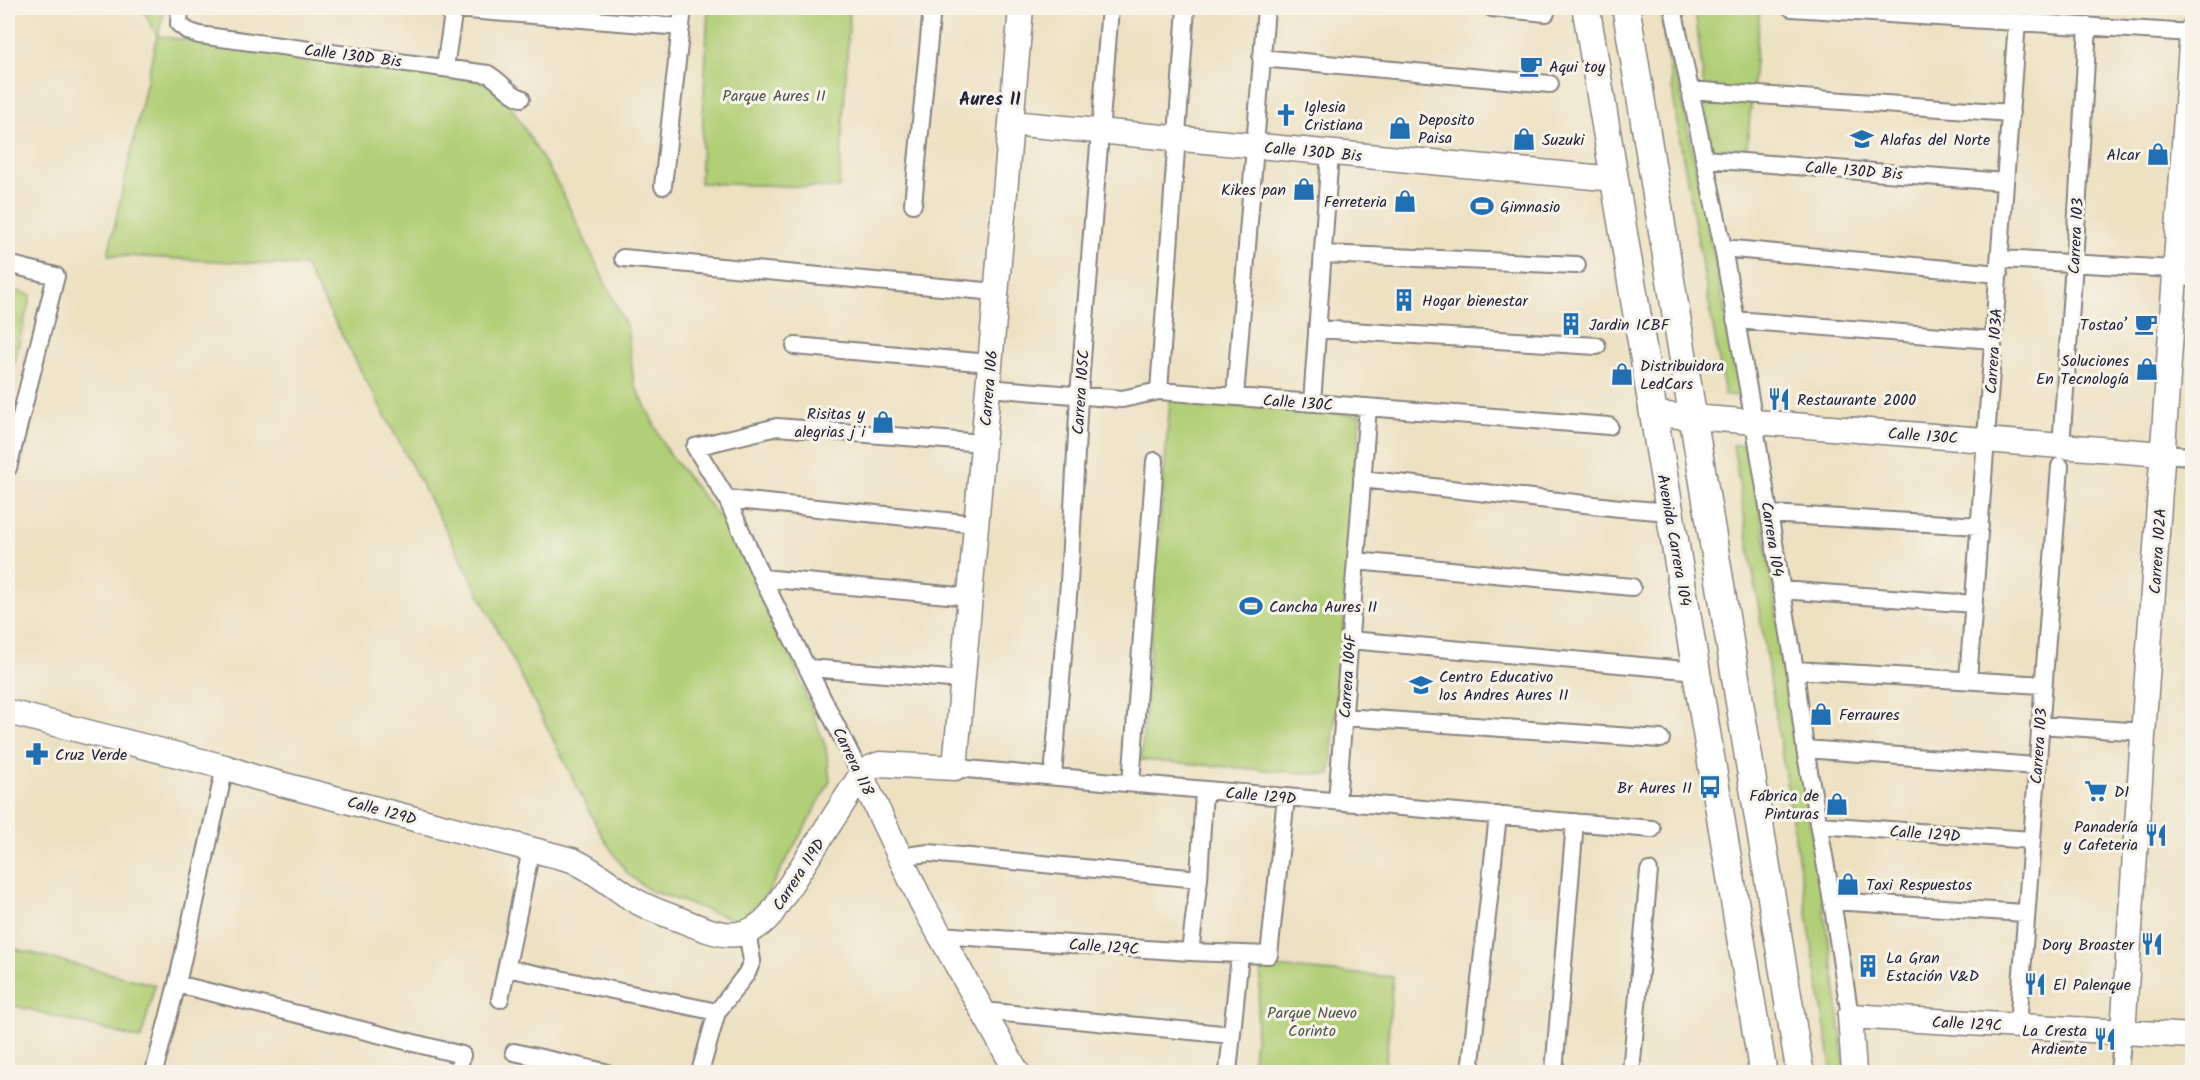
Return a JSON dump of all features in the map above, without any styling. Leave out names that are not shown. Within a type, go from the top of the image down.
[{"type":"main road","name":"Avenida Carrera 104","points":[[1586,8],[1763,1072]]},
{"type":"main road","points":[[1626,8],[1800,1072]]},
{"type":"street","points":[[445,67],[449,8],[503,10],[681,27]]},
{"type":"street","points":[[663,186],[683,8]]},
{"type":"street","points":[[913,204],[932,8]]},
{"type":"street","name":"Carrera 106","points":[[955,768],[1021,8]]},
{"type":"street","name":"Carrera 105C","points":[[1053,776],[1079,396],[1110,8]]},
{"type":"street","points":[[1159,391],[1186,8]]},
{"type":"street","points":[[1235,397],[1266,8]]},
{"type":"street","points":[[1492,8],[1546,13]]},
{"type":"street","name":"Carrera 104","points":[[1673,8],[1722,248],[1754,422],[1795,670],[1805,749],[1833,901],[1850,1016],[1854,1072]]},
{"type":"street","points":[[1791,8],[2192,32]]},
{"type":"street","name":"Calle 130D Bis","points":[[180,16],[188,31],[199,35],[488,74],[498,79],[514,96],[521,98]]},
{"type":"street","name":"Carrera 103A","points":[[1968,680],[2017,22]]},
{"type":"street","name":"Carrera 103","points":[[2018,1026],[2061,456],[2088,26]]},
{"type":"street","name":"Carrera 102A","points":[[2120,1072],[2163,454],[2180,275],[2192,32]]},
{"type":"street","points":[[1261,58],[1550,84]]},
{"type":"street","points":[[1689,90],[2011,112]]},
{"type":"street","name":"Calle 130D Bis","points":[[1011,123],[1615,179]]},
{"type":"street","points":[[1312,403],[1330,153]]},
{"type":"street","name":"Calle 130D Bis","points":[[1704,159],[2005,182]]},
{"type":"street","points":[[1722,248],[1999,267],[2074,263],[2180,275]]},
{"type":"street","points":[[1323,254],[1577,265]]},
{"type":"street","points":[[623,258],[996,292]]},
{"type":"street","points":[[8,264],[56,276],[8,468]]},
{"type":"street","points":[[1735,320],[1994,340]]},
{"type":"street","points":[[1317,329],[1597,346]]},
{"type":"street","points":[[795,346],[990,363]]},
{"type":"street","name":"Calle 130C","points":[[988,388],[1122,399],[1159,391],[1609,426]]},
{"type":"street","name":"Carrera 104F","points":[[1337,801],[1368,407]]},
{"type":"street","name":"Calle 130C","points":[[1654,414],[1986,440],[2061,456],[2163,454],[2193,456]]},
{"type":"street","name":"Carrera 118","points":[[983,442],[777,427],[695,447],[727,499],[762,578],[865,771],[902,861],[939,935],[1017,1072]]},
{"type":"street","points":[[1131,783],[1155,461]]},
{"type":"street","points":[[1362,478],[1670,512]]},
{"type":"street","points":[[727,499],[976,524]]},
{"type":"street","points":[[1769,514],[1980,526]]},
{"type":"street","points":[[1356,561],[1632,587]]},
{"type":"street","points":[[762,578],[970,597]]},
{"type":"street","points":[[1781,590],[1974,604]]},
{"type":"street","points":[[1350,640],[1697,671]]},
{"type":"street","points":[[808,668],[963,680]]},
{"type":"street","points":[[1795,670],[2043,684]]},
{"type":"street","name":"Calle 129D","points":[[8,712],[225,767],[580,864],[652,909],[717,934],[731,936],[744,934]]},
{"type":"street","points":[[1344,717],[1661,739]]},
{"type":"street","points":[[2039,725],[2144,732]]},
{"type":"street","points":[[1805,749],[2036,766]]},
{"type":"street","name":"Calle 129D","points":[[865,771],[880,764],[955,768],[1652,829]]},
{"type":"street","points":[[154,1072],[177,984],[225,767]]},
{"type":"street","name":"Carrera 119D","points":[[744,934],[755,929],[772,913],[865,771]]},
{"type":"street","points":[[1190,952],[1199,879],[1204,790]]},
{"type":"street","name":"Calle 129C","points":[[939,935],[1269,955],[1286,797]]},
{"type":"street","points":[[1470,1072],[1498,815]]},
{"type":"street","points":[[1554,1072],[1575,822]]},
{"type":"street","name":"Calle 129D","points":[[1819,825],[2031,840]]},
{"type":"street","points":[[500,999],[531,850]]},
{"type":"street","points":[[902,861],[913,855],[929,853],[1199,879]]},
{"type":"street","points":[[1630,1072],[1649,871]]},
{"type":"street","points":[[1833,901],[2025,913]]},
{"type":"street","points":[[700,1072],[717,1012],[747,973],[752,962],[749,943],[744,934]]},
{"type":"street","points":[[1227,1072],[1240,955]]},
{"type":"street","points":[[507,968],[717,1012]]},
{"type":"street","points":[[177,984],[462,1054],[458,1072]]},
{"type":"street","points":[[983,1011],[1232,1035]]},
{"type":"street","name":"Calle 129C","points":[[1850,1016],[2193,1036]]},
{"type":"street","points":[[514,1052],[605,1072]]},
{"type":"green space","points":[[142,8],[165,8],[158,36],[497,83],[559,186],[627,328],[634,383],[667,451],[745,550],[789,651],[826,748],[830,781],[765,897],[738,921],[649,890],[627,873],[602,836],[462,560],[305,266],[108,255],[157,36]]},
{"type":"green space","name":"Parque Aures II","points":[[708,8],[850,8],[839,188],[700,183]]},
{"type":"green space","points":[[1660,8],[1669,8],[1679,85],[1742,396],[1725,395],[1679,134]]},
{"type":"green space","points":[[1695,8],[1760,8],[1747,148],[1711,149]]},
{"type":"green space","points":[[8,289],[31,295],[8,386]]},
{"type":"green space","name":"Cancha Aures II","points":[[1170,400],[1360,415],[1356,488],[1330,775],[1141,760]]},
{"type":"green space","points":[[1750,444],[1835,981],[1845,1072],[1832,1072],[1733,445]]},
{"type":"green space","points":[[8,947],[155,985],[141,1039],[8,1004]]},
{"type":"green space","name":"Parque Nuevo Corinto","points":[[1262,966],[1393,977],[1385,1072],[1252,1072]]},
{"type":"place","name":"Aqui toy","points":[[1531,66]]},
{"type":"place","name":"Iglesia Cristiana","points":[[1286,115]]},
{"type":"place","name":"Deposito Paisa","points":[[1400,128]]},
{"type":"place","name":"Suzuki","points":[[1524,139]]},
{"type":"place","name":"Alafas del Norte","points":[[1862,139]]},
{"type":"place","name":"Alcar","points":[[2158,154]]},
{"type":"place","name":"Kikes pan","points":[[1304,189]]},
{"type":"place","name":"Ferreteria","points":[[1405,201]]},
{"type":"place","name":"Gimnasio","points":[[1482,206]]},
{"type":"place","name":"Hogar bienestar","points":[[1404,300]]},
{"type":"place","name":"Jardin ICBF","points":[[1571,324]]},
{"type":"place","name":"Tostao’","points":[[2146,324]]},
{"type":"place","name":"Soluciones En Tecnología","points":[[2147,369]]},
{"type":"place","name":"Distribuidora LedCars","points":[[1622,374]]},
{"type":"place","name":"Restaurante 2000","points":[[1779,399]]},
{"type":"place","name":"Risitas y alegrias j i","points":[[883,422]]},
{"type":"place","name":"Cancha Aures II","points":[[1251,606]]},
{"type":"place","name":"Centro Educativo los Andres Aures II","points":[[1421,685]]},
{"type":"place","name":"Ferraures","points":[[1821,714]]},
{"type":"place","name":"Cruz Verde","points":[[37,754]]},
{"type":"place","name":"Br Aures II","points":[[1710,787]]},
{"type":"place","name":"D1","points":[[2096,791]]},
{"type":"place","name":"Fábrica de Pinturas","points":[[1837,804]]},
{"type":"place","name":"Panadería y Cafeteria","points":[[2156,835]]},
{"type":"place","name":"Taxi Respuestos","points":[[1848,884]]},
{"type":"place","name":"Dory Broaster","points":[[2152,944]]},
{"type":"place","name":"La Gran Estación V&D","points":[[1868,966]]},
{"type":"place","name":"El Palenque","points":[[2035,984]]},
{"type":"place","name":"La Cresta Ardiente","points":[[2105,1039]]},
{"type":"district","name":"Aures II","points":[[990,99]]}]
